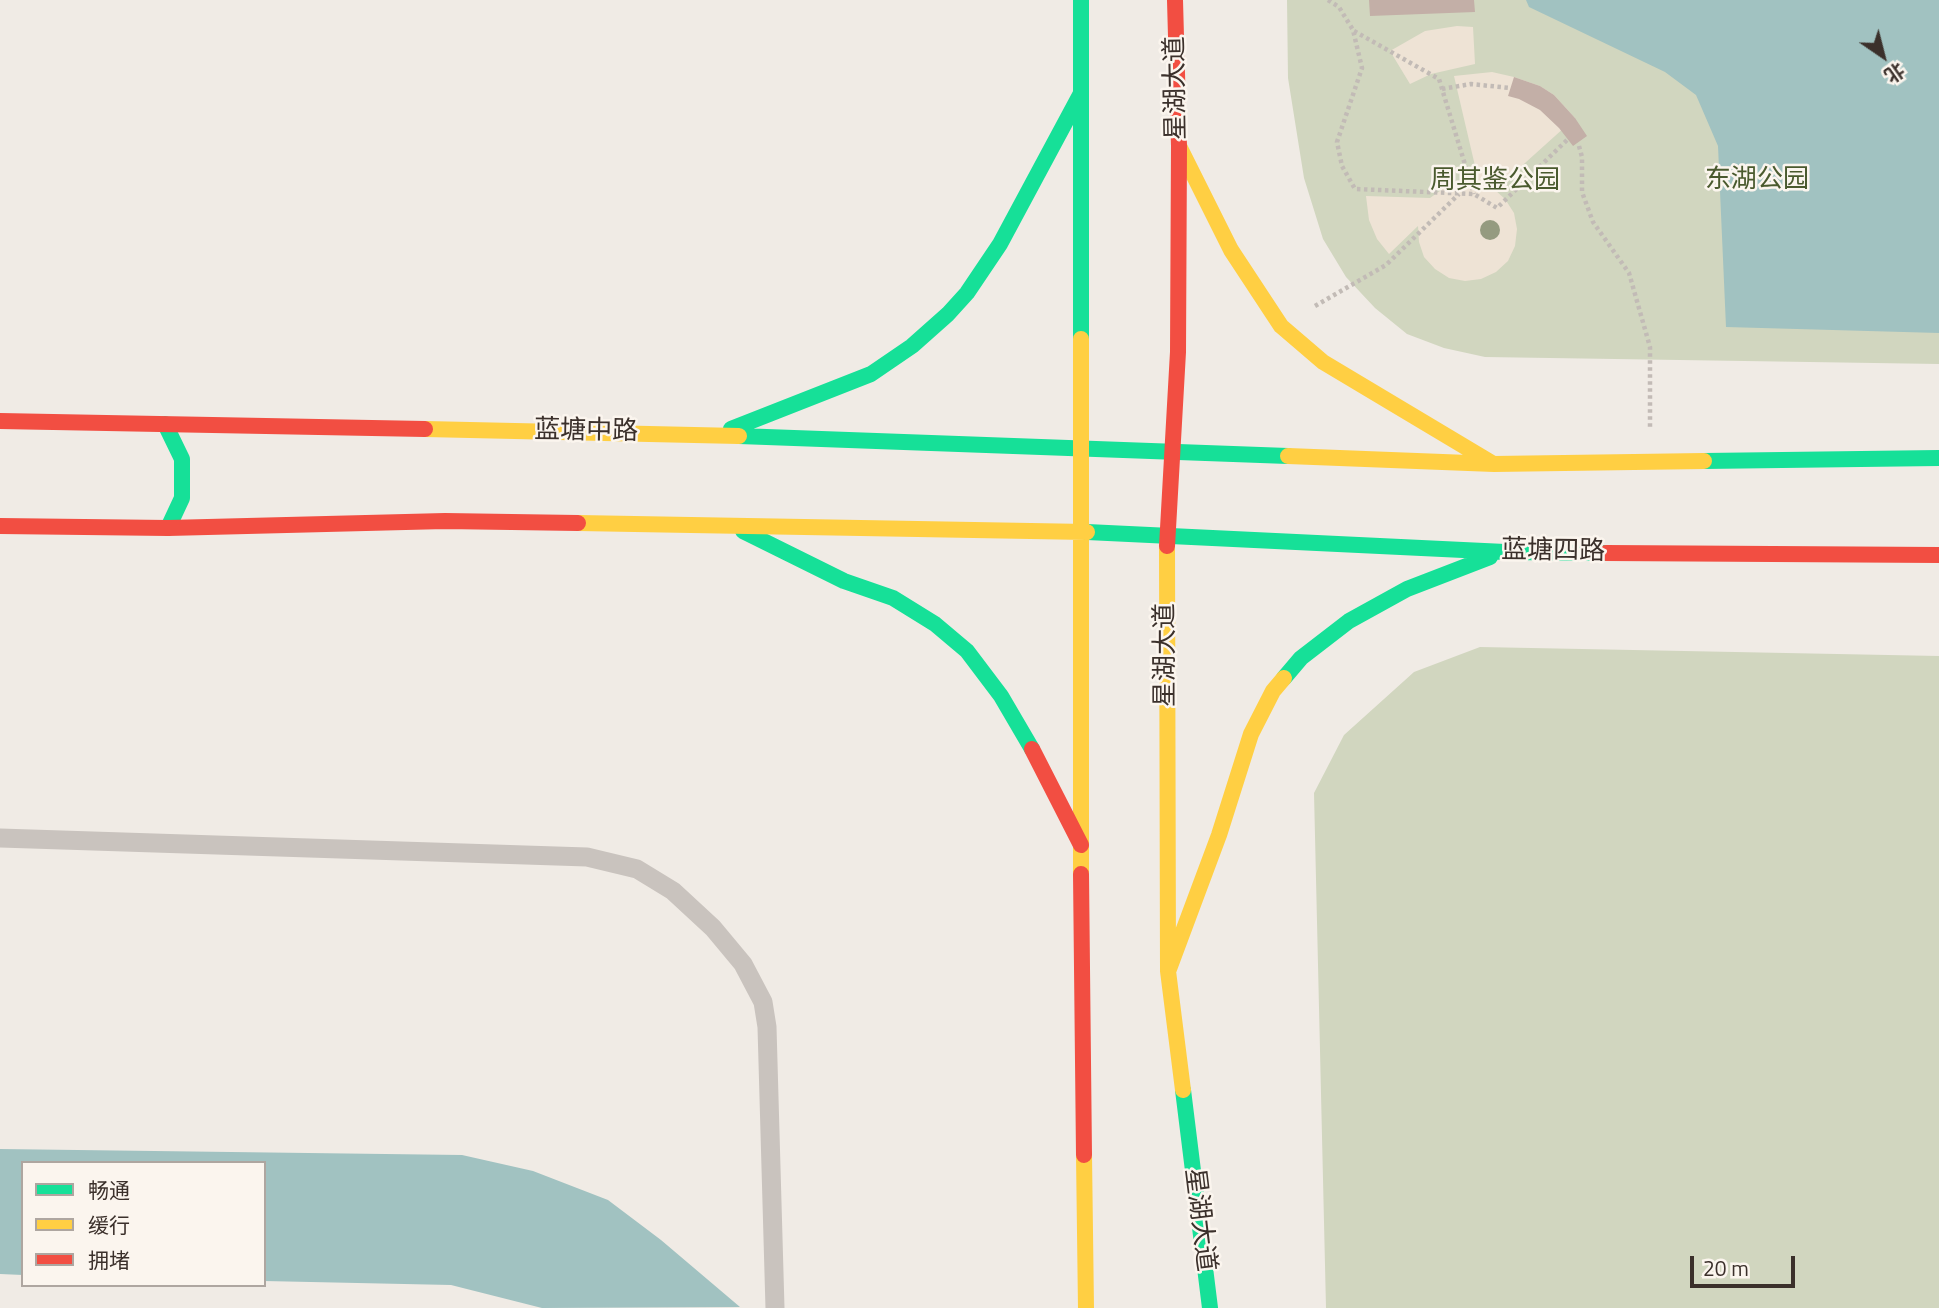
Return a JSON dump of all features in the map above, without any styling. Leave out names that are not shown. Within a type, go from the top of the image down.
[{"type":"main road","points":[[1081,0],[1081,845],[1086,1308]]},
{"type":"main road","name":"星湖大道","points":[[1175,0],[1179,146],[1178,352],[1167,536],[1168,971],[1210,1308]]},
{"type":"main road","points":[[716,435],[871,374],[912,346],[948,314],[967,293],[1000,244],[1080,95]]},
{"type":"main road","points":[[1179,146],[1230,250],[1281,326],[1323,362],[1494,464]]},
{"type":"main road","name":"蓝塘中路","points":[[0,421],[716,435],[1172,453]]},
{"type":"main road","points":[[165,424],[182,460],[182,498],[168,528]]},
{"type":"main road","points":[[1172,453],[1494,464],[1939,458]]},
{"type":"main road","points":[[0,526],[168,528],[445,521],[1082,532],[1167,536]]},
{"type":"main road","points":[[735,526],[844,581],[893,598],[935,624],[967,651],[1001,696],[1030,744],[1081,845]]},
{"type":"main road","name":"蓝塘四路","points":[[1167,536],[1505,552],[1939,555]]},
{"type":"main road","points":[[1168,971],[1219,835],[1251,734],[1273,691],[1301,658],[1349,621],[1407,589],[1505,552]]},
{"type":"lane","points":[[0,838],[587,857],[637,869],[673,891],[713,928],[743,964],[763,1002],[768,1041],[775,1308]]},
{"type":"path","points":[[1328,0],[1339,6],[1353,30],[1362,68],[1337,142],[1342,166],[1355,189],[1474,194],[1497,208],[1567,140]]},
{"type":"path","points":[[1353,30],[1439,79],[1474,194]]},
{"type":"path","points":[[1443,89],[1471,84],[1510,88]]},
{"type":"path","points":[[1579,146],[1582,157],[1582,192],[1593,222],[1629,273],[1650,347],[1650,462]]},
{"type":"path","points":[[1281,326],[1386,265],[1460,193]]},
{"type":"green space","name":"东湖公园","points":[[1287,0],[1939,0],[1939,364],[1485,357],[1444,348],[1407,334],[1375,308],[1346,277],[1323,239],[1304,178],[1288,78]]},
{"type":"green space","points":[[1480,647],[1939,656],[1939,1308],[1326,1308],[1314,793],[1344,735],[1414,672]]},
{"type":"shaded area","points":[[1457,26],[1473,27],[1475,64],[1431,74],[1410,84],[1390,51],[1425,31]]},
{"type":"shaded area","points":[[1492,72],[1540,86],[1554,95],[1575,118],[1495,190],[1514,213],[1517,229],[1515,246],[1508,261],[1496,272],[1481,279],[1465,281],[1449,278],[1435,269],[1424,257],[1418,226],[1389,254],[1377,239],[1369,220],[1366,196],[1430,198],[1458,182],[1479,183],[1454,76]]},
{"type":"water","points":[[1526,0],[1939,0],[1939,333],[1726,327],[1718,146],[1696,95],[1665,72],[1529,7]]},
{"type":"water","points":[[0,1149],[462,1155],[533,1171],[608,1200],[661,1240],[740,1307],[542,1308],[451,1285],[266,1281],[266,1161],[21,1161],[21,1275],[0,1274]]},
{"type":"building","points":[[1369,0],[1474,0],[1475,12],[1370,16]]},
{"type":"building","points":[[1514,77],[1540,86],[1554,95],[1587,136],[1573,146],[1540,110],[1508,96]]},
{"type":"traffic: fast","points":[[1081,0],[1081,339]]},
{"type":"traffic: fast","points":[[731,429],[871,374],[912,346],[948,314],[967,293],[1000,244],[1080,95]]},
{"type":"traffic: fast","points":[[165,424],[182,459],[182,498],[168,528]]},
{"type":"traffic: fast","points":[[739,436],[1288,456]]},
{"type":"traffic: fast","points":[[1704,461],[1939,458]]},
{"type":"traffic: fast","points":[[743,531],[844,581],[893,598],[935,624],[967,651],[1001,696],[1032,749]]},
{"type":"traffic: fast","points":[[1087,532],[1505,552],[1606,553]]},
{"type":"traffic: fast","points":[[1284,678],[1301,658],[1349,621],[1407,589],[1490,557]]},
{"type":"traffic: fast","points":[[1183,1090],[1210,1308]]},
{"type":"traffic: slow","points":[[1179,146],[1231,250],[1281,326],[1323,362],[1492,463]]},
{"type":"traffic: slow","points":[[1081,339],[1081,874]]},
{"type":"traffic: slow","points":[[425,429],[739,436]]},
{"type":"traffic: slow","points":[[1288,456],[1494,464],[1704,461]]},
{"type":"traffic: slow","points":[[578,523],[1087,532]]},
{"type":"traffic: slow","points":[[1167,546],[1168,971],[1183,1090]]},
{"type":"traffic: slow","points":[[1169,969],[1219,835],[1251,734],[1273,691],[1284,678]]},
{"type":"traffic: slow","points":[[1084,1155],[1086,1308]]},
{"type":"traffic: jam","points":[[1167,546],[1178,352],[1179,146],[1175,0]]},
{"type":"traffic: jam","points":[[0,421],[425,429]]},
{"type":"traffic: jam","points":[[0,526],[168,528],[445,521],[578,523]]},
{"type":"traffic: jam","points":[[1606,553],[1939,555]]},
{"type":"traffic: jam","points":[[1032,749],[1081,845]]},
{"type":"traffic: jam","points":[[1081,874],[1084,1155]]},
{"type":"park label","name":"周其鉴公园","points":[[1495,182]]}]
